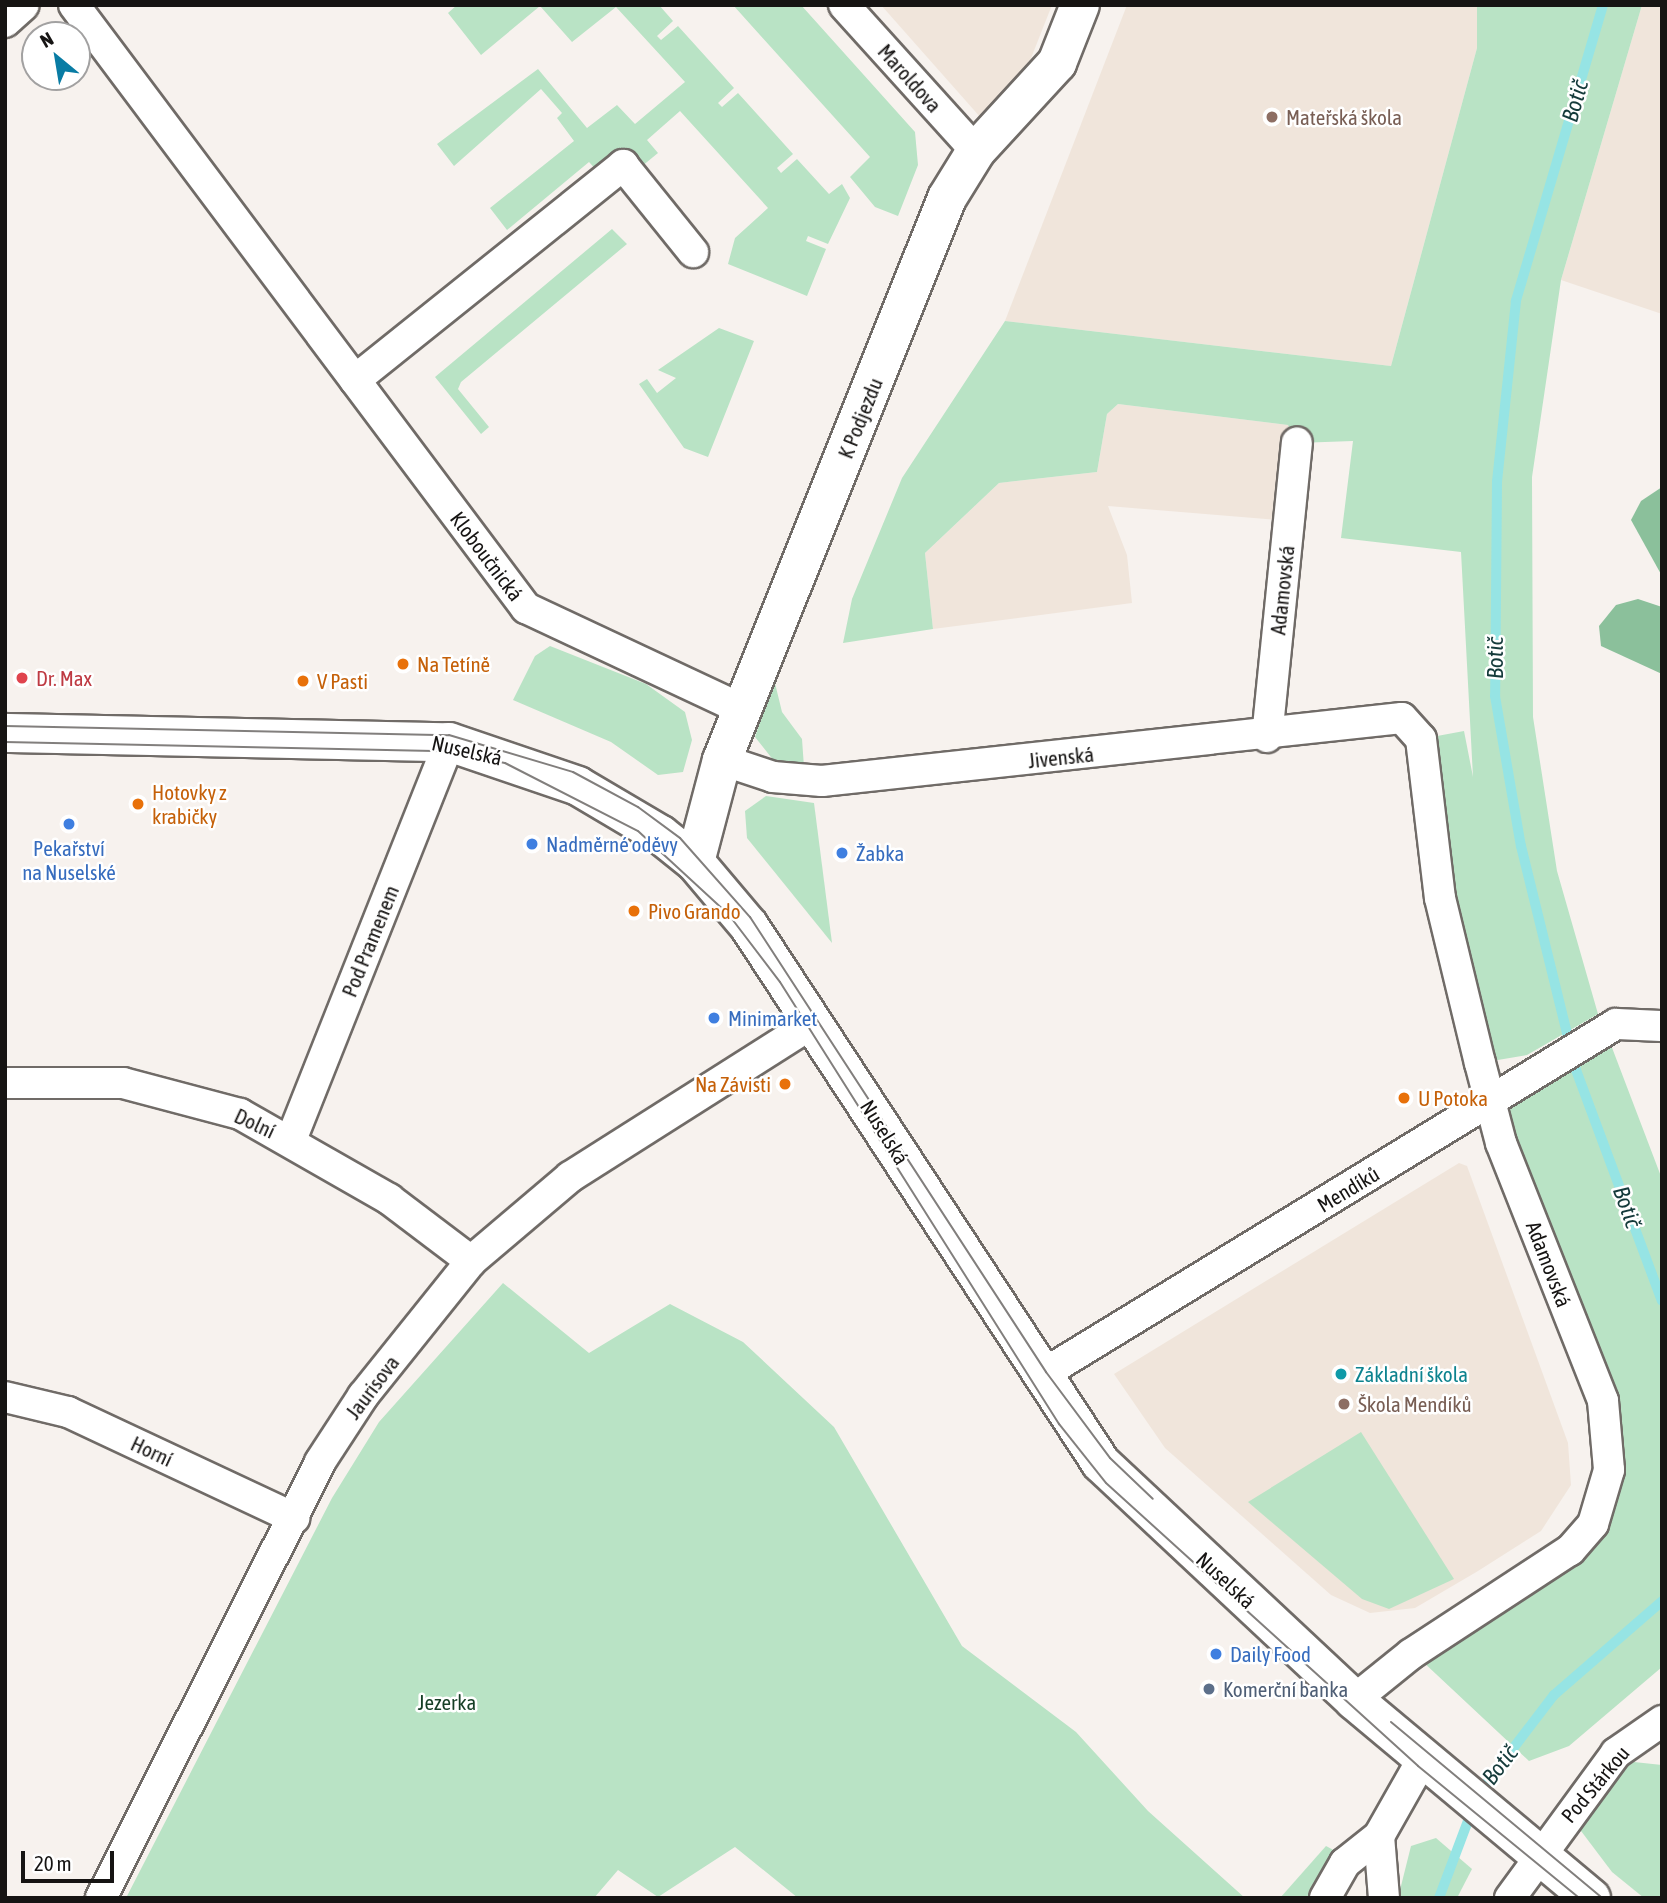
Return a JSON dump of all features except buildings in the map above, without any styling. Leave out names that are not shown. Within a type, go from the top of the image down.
[{"type":"street","points":[[5,22],[24,5]]},
{"type":"street","name":"Kloboučnická","points":[[74,5],[526,608],[742,709]]},
{"type":"street","name":"Maroldova","points":[[844,5],[975,151]]},
{"type":"street","name":"K Podjezdu","points":[[695,862],[722,760],[947,198],[975,151],[1057,63],[1080,5]]},
{"type":"street","points":[[355,380],[623,165],[693,252]]},
{"type":"street","name":"Adamovská","points":[[1267,737],[1297,443]]},
{"type":"street","name":"Adamovská","points":[[1354,1700],[1411,1654],[1570,1550],[1593,1524],[1609,1470],[1603,1401],[1490,1104],[1440,898],[1421,738],[1402,718]]},
{"type":"street","name":"Jivenská","points":[[722,760],[773,777],[822,781],[1267,737],[1402,718]]},
{"type":"street","name":"Nuselská","points":[[5,733],[449,742],[579,786],[626,811],[695,862],[749,926],[814,1022],[1040,1376],[1101,1463],[1354,1700],[1461,1793],[1591,1898]]},
{"type":"street","name":"Pod Pramenem","points":[[291,1140],[449,742]]},
{"type":"street","name":"Jaurisova","points":[[101,1898],[340,1429],[471,1261],[569,1177],[814,1022]]},
{"type":"street","name":"Mendíků","points":[[1040,1376],[1490,1104],[1534,1073],[1616,1024],[1662,1026]]},
{"type":"street","name":"Dolní","points":[[5,1083],[71,1079],[172,1093],[291,1140],[389,1199],[471,1261]]},
{"type":"street","name":"Horní","points":[[5,1397],[68,1412],[294,1518]]},
{"type":"street","name":"Pod Stárkou","points":[[1510,1898],[1537,1855],[1616,1753],[1662,1721]]},
{"type":"street","points":[[1325,1898],[1345,1863],[1379,1836],[1422,1760]]},
{"type":"street","points":[[1379,1836],[1384,1898]]},
{"type":"shaded area","points":[[881,5],[1052,5],[1022,81],[981,118]]},
{"type":"shaded area","name":"Mateřská škola","points":[[1127,5],[1477,5],[1477,48],[1391,366],[1005,321]]},
{"type":"shaded area","points":[[1642,5],[1662,5],[1662,314],[1561,280]]},
{"type":"shaded area","points":[[1118,404],[1288,425],[1297,443],[1289,521],[1108,506],[1127,555],[1132,603],[933,629],[925,553],[999,483],[1097,472],[1107,414]]},
{"type":"shaded area","name":"Škola Mendíků","points":[[1459,1163],[1467,1166],[1568,1443],[1571,1485],[1541,1531],[1415,1608],[1370,1613],[1331,1595],[1165,1448],[1114,1374]]},
{"type":"green space","points":[[457,5],[659,5],[673,21],[657,36],[661,40],[678,26],[734,88],[718,103],[722,107],[738,93],[793,154],[777,168],[781,173],[797,159],[829,194],[842,184],[850,198],[828,244],[808,236],[806,241],[826,249],[807,296],[728,264],[735,238],[768,208],[680,111],[647,140],[658,153],[614,189],[589,162],[507,230],[490,208],[574,141],[557,118],[562,113],[541,89],[454,166],[437,144],[538,69],[587,128],[617,105],[635,124],[685,82],[616,7],[572,42],[540,6],[481,55],[448,13]]},
{"type":"green space","points":[[733,5],[801,5],[915,132],[918,165],[898,216],[875,207],[850,177],[870,157]]},
{"type":"green space","points":[[1477,5],[1642,5],[1561,280],[1532,477],[1533,717],[1557,871],[1598,1014],[1527,1055],[1480,1063],[1421,739],[1464,731],[1473,777],[1461,552],[1341,538],[1353,441],[1297,443],[1288,425],[1118,404],[1107,414],[1097,472],[999,483],[925,553],[933,629],[843,643],[852,599],[902,478],[1005,321],[1391,366],[1477,48]]},
{"type":"green space","points":[[612,229],[627,244],[461,382],[458,389],[489,427],[481,434],[435,377]]},
{"type":"green space","points":[[719,328],[754,341],[708,457],[684,448],[639,384],[647,379],[657,393],[676,378],[658,370]]},
{"type":"green space","points":[[1662,487],[1662,576],[1631,520],[1641,501]]},
{"type":"green space","points":[[1638,599],[1662,607],[1662,674],[1601,646],[1599,626],[1616,605]]},
{"type":"green space","points":[[550,646],[646,684],[685,712],[692,740],[683,772],[658,775],[611,742],[513,700],[535,656]]},
{"type":"green space","points":[[774,679],[782,712],[802,739],[804,767],[774,761],[755,737]]},
{"type":"green space","points":[[766,796],[814,803],[832,943],[747,838],[745,811]]},
{"type":"green space","points":[[1611,1045],[1662,1179],[1662,1667],[1569,1746],[1529,1761],[1421,1660],[1593,1524],[1603,1401],[1495,1122],[1537,1087]]},
{"type":"green space","name":"Jezerka","points":[[503,1283],[589,1353],[670,1304],[743,1342],[834,1427],[962,1646],[1076,1732],[1148,1811],[1245,1898],[798,1898],[735,1847],[658,1897],[618,1870],[594,1898],[126,1898],[332,1498],[379,1422]]},
{"type":"green space","points":[[1361,1432],[1454,1579],[1389,1609],[1362,1599],[1248,1502]]},
{"type":"green space","points":[[1634,1762],[1662,1765],[1662,1898],[1644,1898],[1612,1872],[1578,1827],[1622,1765]]},
{"type":"green space","points":[[1436,1838],[1472,1869],[1457,1898],[1398,1898],[1411,1846]]},
{"type":"green space","points":[[1326,1846],[1339,1853],[1314,1898],[1280,1898]]},
{"type":"waterway","name":"Botič","points":[[1603,5],[1516,301],[1497,482],[1495,696],[1521,846],[1576,1070],[1662,1301]]},
{"type":"waterway","name":"Botič","points":[[1479,1793],[1554,1695],[1662,1601]]},
{"type":"waterway","name":"Botič","points":[[1439,1898],[1472,1810]]},
{"type":"tram line","points":[[5,726],[449,735],[573,772],[638,807],[680,838],[750,917],[1046,1372],[1110,1458],[1153,1499]]},
{"type":"tram line","points":[[5,742],[446,751],[505,763],[638,831],[729,915],[780,982],[1059,1424],[1106,1483],[1418,1766],[1579,1898]]},
{"type":"tram line","points":[[1391,1722],[1602,1898]]},
{"type":"place","name":"Mateřská škola","points":[[1272,117]]},
{"type":"place","name":"Na Tetíně","points":[[403,664]]},
{"type":"place","name":"Dr. Max","points":[[22,678]]},
{"type":"place","name":"V Pasti","points":[[303,681]]},
{"type":"place","name":"Hotovky z krabičky","points":[[138,804]]},
{"type":"place","name":"Pekařství na Nuselské","points":[[69,824]]},
{"type":"place","name":"Nadměrné oděvy","points":[[532,844]]},
{"type":"place","name":"Žabka","points":[[842,853]]},
{"type":"place","name":"Pivo Grando","points":[[634,911]]},
{"type":"place","name":"Minimarket","points":[[714,1018]]},
{"type":"place","name":"Na Závisti","points":[[785,1084]]},
{"type":"place","name":"U Potoka","points":[[1404,1098]]},
{"type":"place","name":"Základní škola","points":[[1341,1374]]},
{"type":"place","name":"Škola Mendíků","points":[[1344,1404]]},
{"type":"place","name":"Daily Food","points":[[1216,1654]]},
{"type":"place","name":"Komerční banka","points":[[1209,1689]]}]
